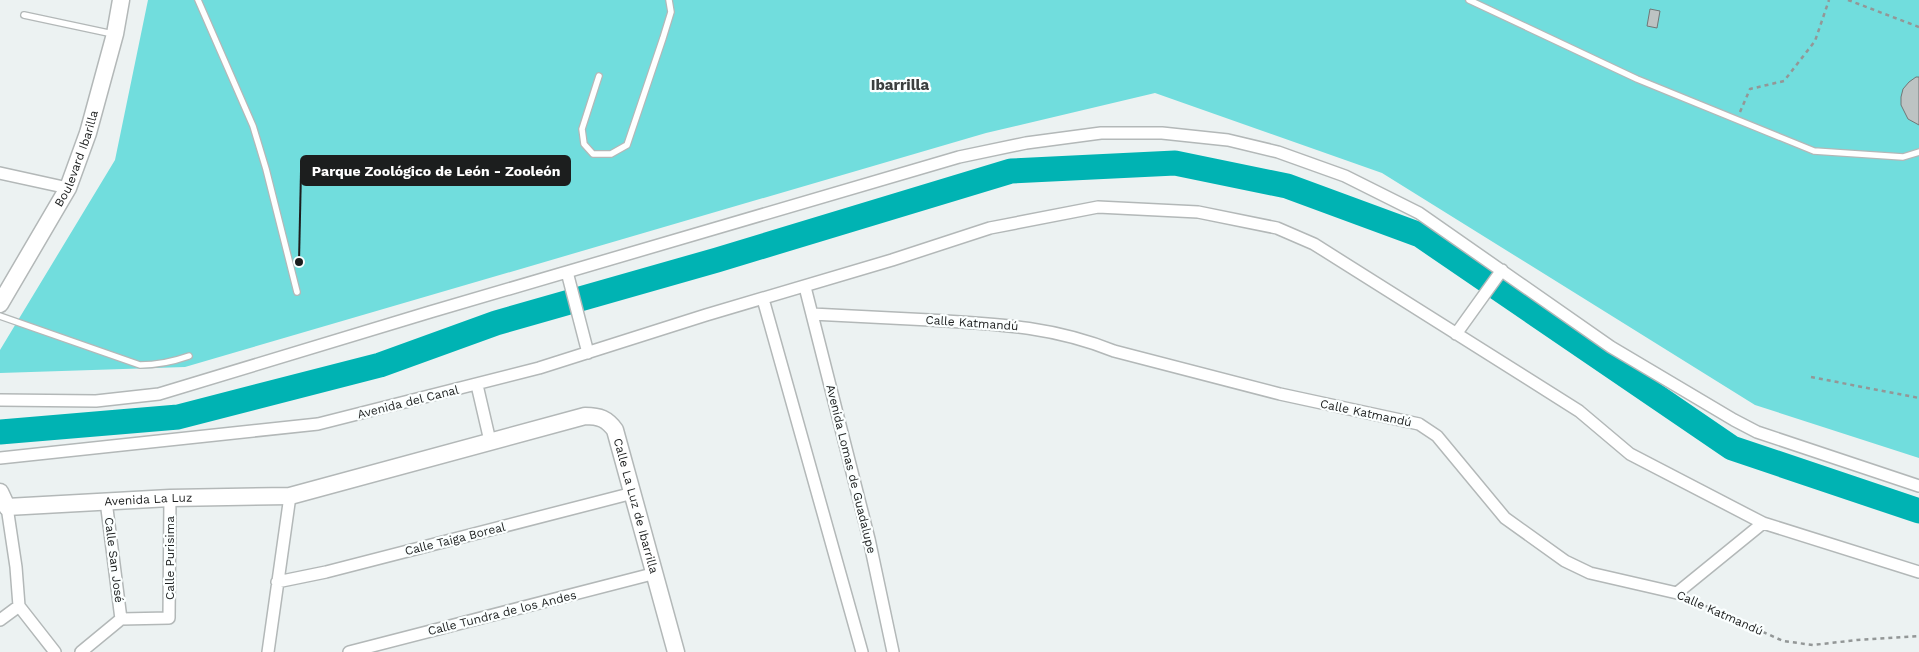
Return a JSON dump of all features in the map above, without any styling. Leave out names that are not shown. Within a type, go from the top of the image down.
[{"type":"street","name":"Boulevard Ibarilla","points":[[0,304],[68,188],[88,133],[115,34],[121,0]]},
{"type":"street","points":[[0,400],[96,400],[159,394],[568,278],[959,157],[1026,143],[1101,133],[1162,133],[1218,139],[1278,152],[1346,176],[1419,213],[1611,347],[1734,420],[1758,432],[1919,486]]},
{"type":"street","points":[[0,173],[68,188]]},
{"type":"street","name":"Avenida del Canal","points":[[0,458],[318,424],[477,385],[588,353],[990,228],[1098,207],[1198,212],[1277,228],[1314,244],[1579,411],[1630,454],[1763,523],[1919,572]]},
{"type":"street","points":[[1456,334],[1502,270]]},
{"type":"street","points":[[568,278],[588,353]]},
{"type":"street","name":"Avenida Lomas de Guadalupe","points":[[805,287],[869,539],[893,652]]},
{"type":"street","points":[[763,299],[862,652]]},
{"type":"street","name":"Calle Katmandú","points":[[812,314],[1036,328],[1090,342],[1114,351],[1280,394],[1419,424],[1437,436],[1505,518],[1565,561],[1590,572],[1677,593]]},
{"type":"street","points":[[477,385],[490,441]]},
{"type":"street","name":"Calle La Luz de Ibarrilla","points":[[290,496],[585,416],[598,416],[609,422],[615,430],[656,573],[676,652]]},
{"type":"street","name":"Calle Taiga Boreal","points":[[277,582],[335,570],[633,493]]},
{"type":"street","points":[[268,652],[290,496]]},
{"type":"street","name":"Avenida La Luz","points":[[3,500],[106,501],[290,496]]},
{"type":"street","name":"Calle Purisima","points":[[121,619],[169,618],[170,498]]},
{"type":"street","points":[[3,500],[16,567],[19,606],[55,652]]},
{"type":"street","name":"Calle San José","points":[[106,501],[121,619]]},
{"type":"street","points":[[1677,593],[1763,523]]},
{"type":"street","name":"Calle Tundra de los Andes","points":[[349,652],[656,573]]},
{"type":"street","points":[[0,620],[19,606]]},
{"type":"street","points":[[81,652],[121,619]]},
{"type":"lane","points":[[198,0],[252,126],[266,169],[297,292]]},
{"type":"lane","points":[[599,76],[582,129],[584,144],[593,154],[611,154],[627,145],[671,12],[670,0]]},
{"type":"lane","points":[[1469,0],[1637,79],[1814,151],[1903,157],[1919,152]]},
{"type":"lane","points":[[24,15],[115,34]]},
{"type":"lane","points":[[0,316],[140,365],[169,363],[189,356]]},
{"type":"path","points":[[1737,120],[1750,89],[1784,81],[1815,42],[1829,0]]},
{"type":"path","points":[[1848,0],[1919,27]]},
{"type":"path","points":[[1811,377],[1919,398]]},
{"type":"path","name":"Calle Katmandú","points":[[1677,593],[1783,641],[1813,645],[1919,636]]},
{"type":"shaded area","points":[[148,0],[1919,0],[1919,458],[1755,405],[1382,173],[1155,93],[986,133],[185,367],[0,373],[0,350],[115,160]]},
{"type":"building","points":[[1650,9],[1660,11],[1657,28],[1647,26]]},
{"type":"building","points":[[1916,77],[1919,77],[1919,125],[1908,119],[1901,105],[1903,89]]},
{"type":"waterway","points":[[0,432],[178,417],[380,365],[496,323],[717,260],[1011,171],[1175,163],[1287,186],[1420,235],[1732,448],[1919,511]]},
{"type":"place","name":"Parque Zoológico de León - Zooleón","points":[[299,262]]},
{"type":"district","name":"Ibarrilla","points":[[900,85]]}]
